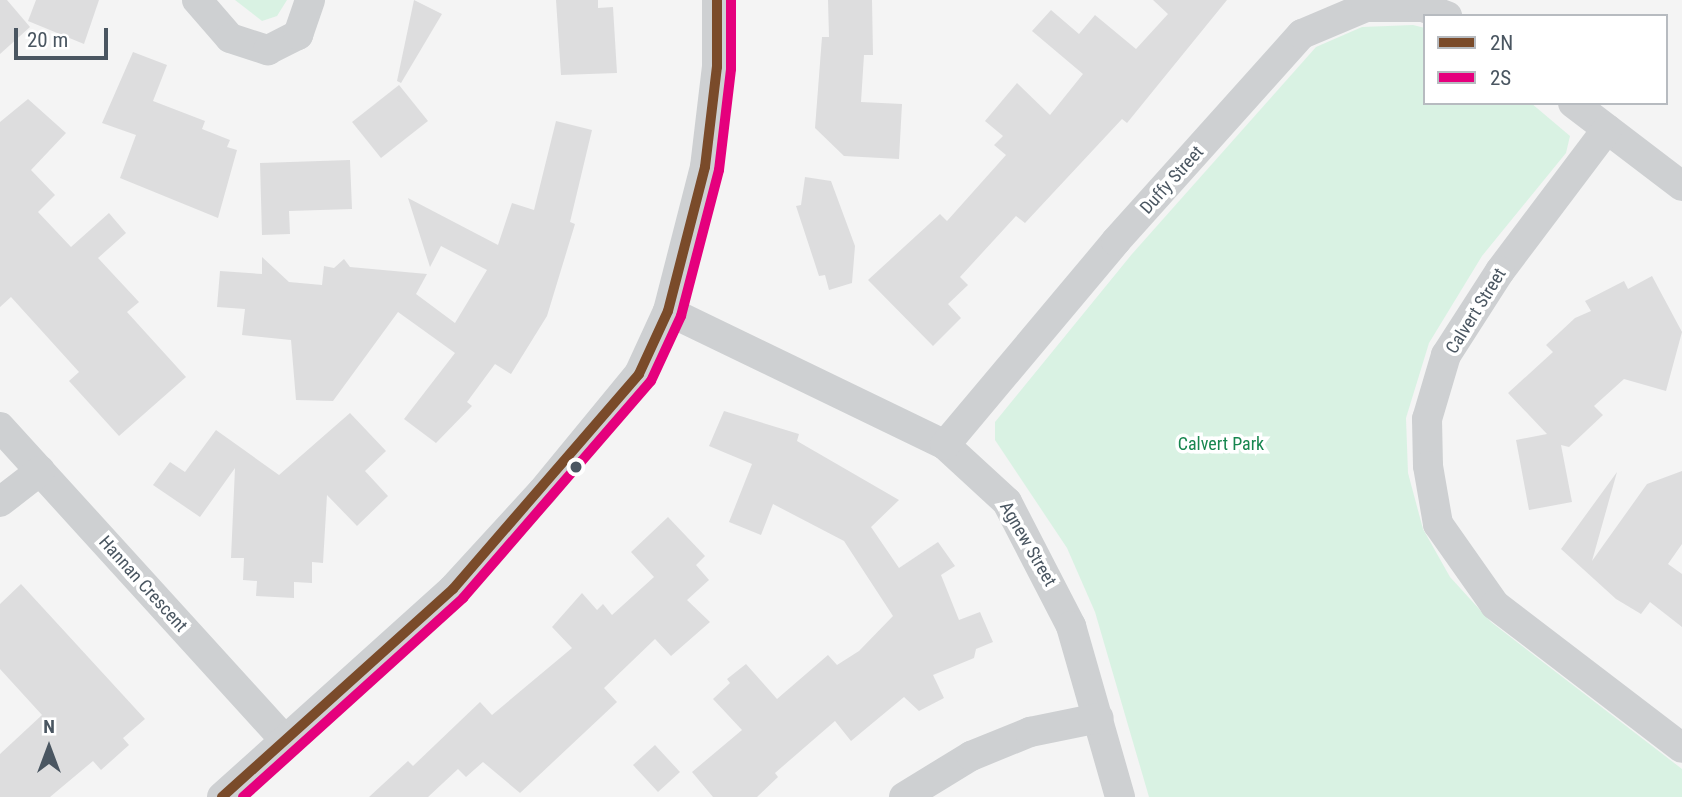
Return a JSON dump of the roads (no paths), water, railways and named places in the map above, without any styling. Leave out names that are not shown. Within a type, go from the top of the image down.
[{"type":"street","points":[[197,0],[230,38],[268,50],[298,35],[310,0]]},
{"type":"street","points":[[222,797],[453,589],[542,492],[639,374],[668,311],[705,167],[717,67],[717,0]]},
{"type":"street","name":"Duffy Street","points":[[945,445],[1116,241],[1302,34],[1366,7],[1423,7],[1442,14]]},
{"type":"street","points":[[1576,105],[1682,186]]},
{"type":"street","name":"Calvert Street","points":[[1607,129],[1500,271],[1446,355],[1427,419],[1428,466],[1438,524],[1495,606],[1682,748]]},
{"type":"street","name":"Agnew Street","points":[[668,311],[945,445],[1007,502],[1041,561],[1071,626],[1120,797]]},
{"type":"street","name":"Hannan Crescent","points":[[0,427],[285,740]]},
{"type":"street","points":[[0,502],[40,471]]},
{"type":"street","points":[[904,797],[982,751],[1030,732],[1099,718]]},
{"type":"park label","name":"Calvert Park","points":[[1221,444]]}]
